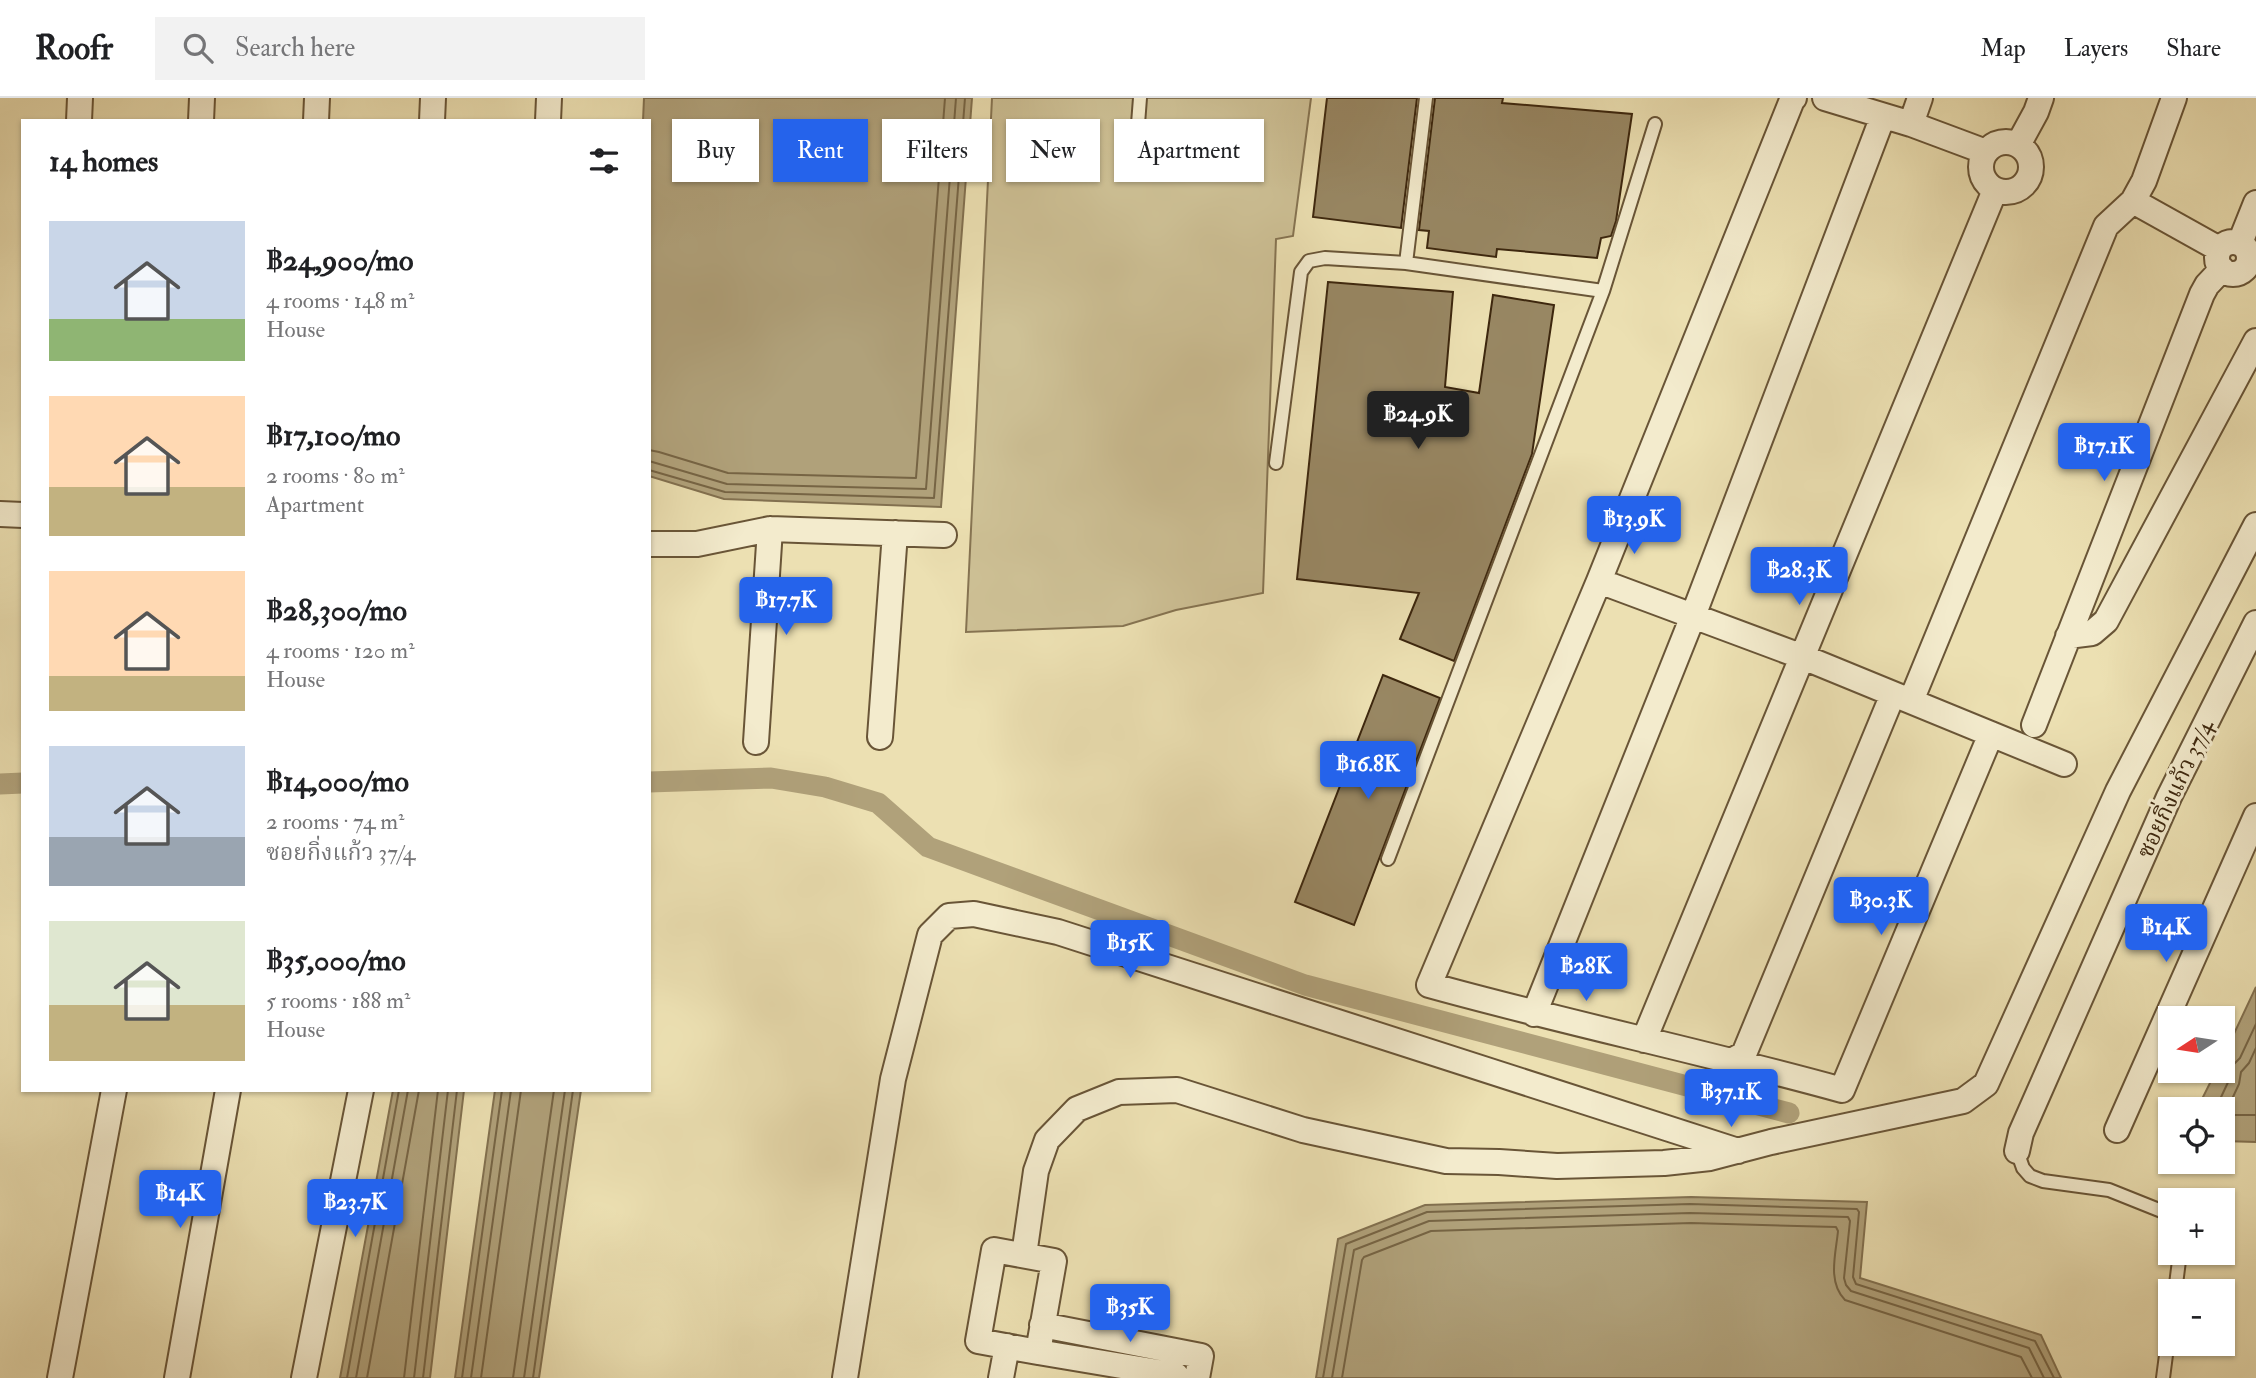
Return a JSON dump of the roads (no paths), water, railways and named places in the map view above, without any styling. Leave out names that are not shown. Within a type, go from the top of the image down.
[{"type":"street","points":[[79,119],[80,98]]},
{"type":"street","points":[[201,119],[202,98]]},
{"type":"street","points":[[316,119],[317,98]]},
{"type":"street","points":[[432,119],[433,98]]},
{"type":"street","points":[[548,119],[549,98]]},
{"type":"street","points":[[1794,98],[1599,581],[1429,985],[1534,1014],[1733,1060],[1842,1090],[1991,734]]},
{"type":"street","points":[[1825,98],[1911,124],[1986,152]]},
{"type":"street","points":[[1911,124],[1920,98]]},
{"type":"street","points":[[2018,145],[2041,98]]},
{"type":"street","points":[[1733,1060],[1744,1055],[2106,226],[2133,201],[2144,181],[2174,98]]},
{"type":"street","points":[[1534,1014],[1693,616],[1883,116]]},
{"type":"street","points":[[2000,142],[2018,145],[2029,157],[2032,166],[2031,174],[2021,188],[2012,192],[1995,190],[1983,177],[1981,169],[1986,152],[2000,142]]},
{"type":"street","points":[[1644,1040],[1995,190]]},
{"type":"street","points":[[2133,201],[2227,254]]},
{"type":"street","points":[[2034,725],[2202,294],[2256,203]]},
{"type":"street","points":[[2068,636],[2092,633],[2106,621],[2256,341]]},
{"type":"street","points":[[0,514],[21,515]]},
{"type":"street","points":[[1024,1255],[1036,1171],[1047,1140],[1077,1109],[1119,1092],[1177,1090],[1303,1130],[1446,1161],[1557,1166],[1650,1164],[1710,1158],[1963,1101],[1986,1084],[2118,791],[2256,525]]},
{"type":"street","points":[[756,742],[770,529]]},
{"type":"street","points":[[651,544],[696,544],[770,529],[944,535]]},
{"type":"street","points":[[880,737],[895,533]]},
{"type":"street","points":[[1599,581],[1803,657],[2064,764]]},
{"type":"street","name":"ซอยกิ่งแก้ว 37/4","points":[[2017,1151],[2021,1133],[2169,797],[2256,623]]},
{"type":"street","points":[[2117,1130],[2256,817]]},
{"type":"street","points":[[845,1378],[893,1079],[930,935],[948,916],[974,914],[1058,932],[1738,1150]]},
{"type":"street","points":[[60,1378],[114,1092]]},
{"type":"street","points":[[177,1378],[228,1092]]},
{"type":"street","points":[[304,1378],[361,1092]]},
{"type":"street","points":[[1038,1352],[1054,1261],[994,1250],[978,1341],[1038,1352],[1176,1375],[1175,1378]]},
{"type":"street","points":[[1042,1325],[1201,1356],[1197,1378]]},
{"type":"street","points":[[1001,1378],[1007,1346]]},
{"type":"lane","points":[[1138,119],[1140,98]]},
{"type":"lane","points":[[1406,263],[1426,98]]},
{"type":"lane","points":[[1388,859],[1603,290],[1655,124]]},
{"type":"lane","points":[[1276,463],[1301,272],[1309,261],[1325,258],[1406,263],[1603,290]]},
{"type":"lane","points":[[2017,1151],[2023,1168],[2030,1176],[2043,1181],[2109,1190],[2158,1210]]},
{"type":"lane","points":[[2162,1378],[2165,1356]]},
{"type":"water","points":[[644,98],[972,98],[970,119],[882,119],[882,182],[966,182],[941,507],[724,499],[651,477],[651,119],[643,119]]},
{"type":"water","points":[[2256,987],[2256,1142],[2235,1141],[2235,1097],[2203,1097],[2210,1083],[2235,1083],[2235,1032]]},
{"type":"water","points":[[393,1092],[464,1092],[430,1378],[340,1378]]},
{"type":"water","points":[[495,1092],[581,1092],[539,1378],[455,1378]]},
{"type":"water","points":[[1691,1197],[1867,1202],[1860,1278],[2041,1335],[2061,1378],[1316,1378],[1338,1239],[1425,1205]]},
{"type":"waterway","points":[[651,782],[771,778],[825,787],[878,803],[928,847],[1305,985],[1789,1113]]},
{"type":"waterway","points":[[0,784],[21,783]]}]
